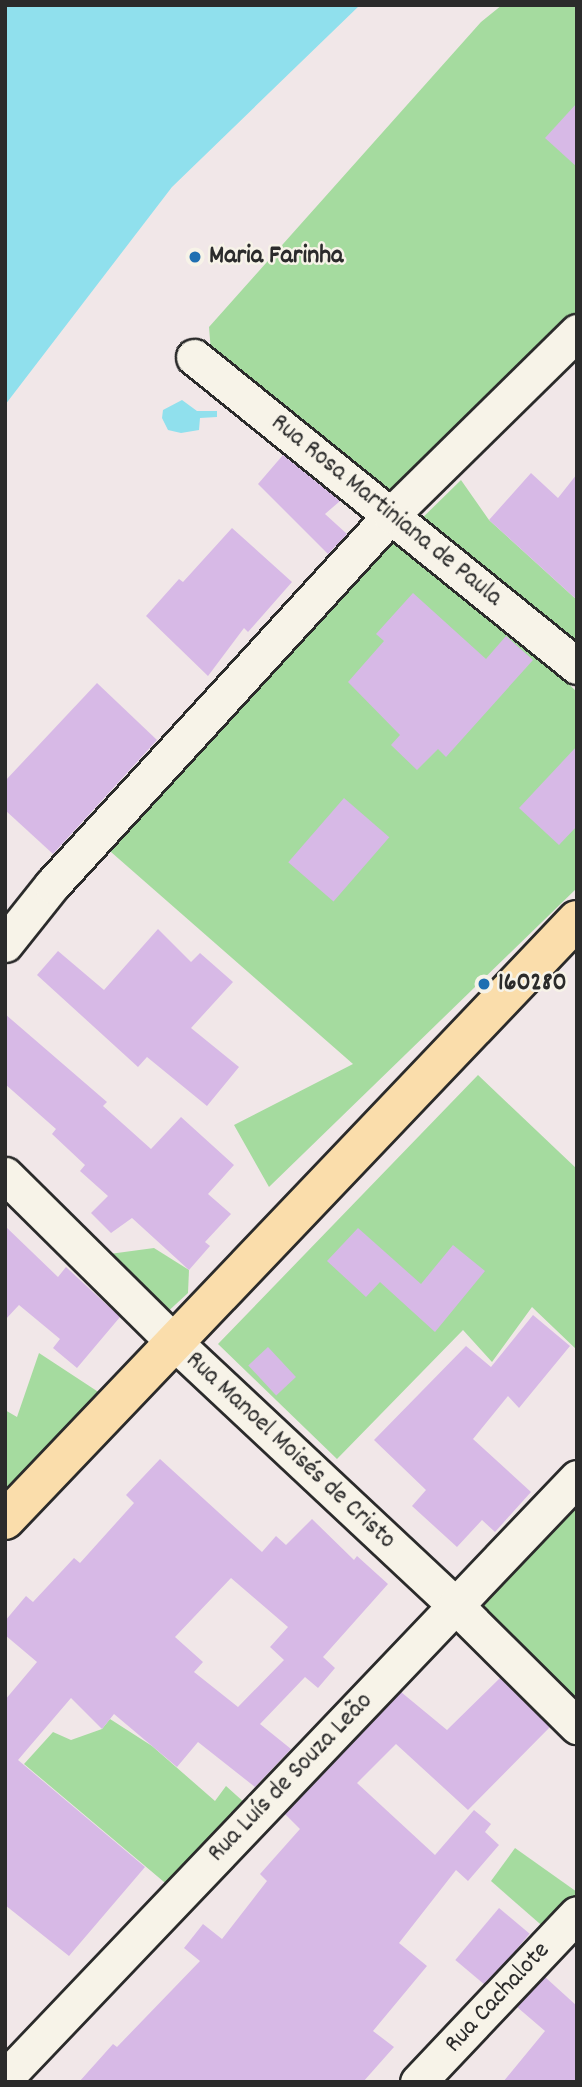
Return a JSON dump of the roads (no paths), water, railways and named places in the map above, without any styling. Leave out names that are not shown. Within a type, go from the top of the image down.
[{"type":"main road","points":[[5,1520],[577,920]]},
{"type":"street","points":[[5,944],[52,886],[391,515],[577,332]]},
{"type":"street","name":"Rua Rosa Martiniana de Paula","points":[[194,358],[577,666]]},
{"type":"street","name":"Rua Manoel Moisés de Cristo","points":[[5,1175],[173,1341],[455,1605],[577,1726]]},
{"type":"street","name":"Rua Luís de Souza Leão","points":[[5,2078],[577,1478]]},
{"type":"street","name":"Rua Cachalote","points":[[418,2082],[577,1914]]},
{"type":"water","points":[[5,5],[360,5],[172,187],[5,405]]},
{"type":"water","points":[[182,400],[197,411],[217,411],[217,417],[200,418],[199,430],[181,433],[168,430],[162,418],[163,410]]},
{"type":"place","name":"Maria Farinha","points":[[195,257]]},
{"type":"place","name":"160280","points":[[484,984]]}]
